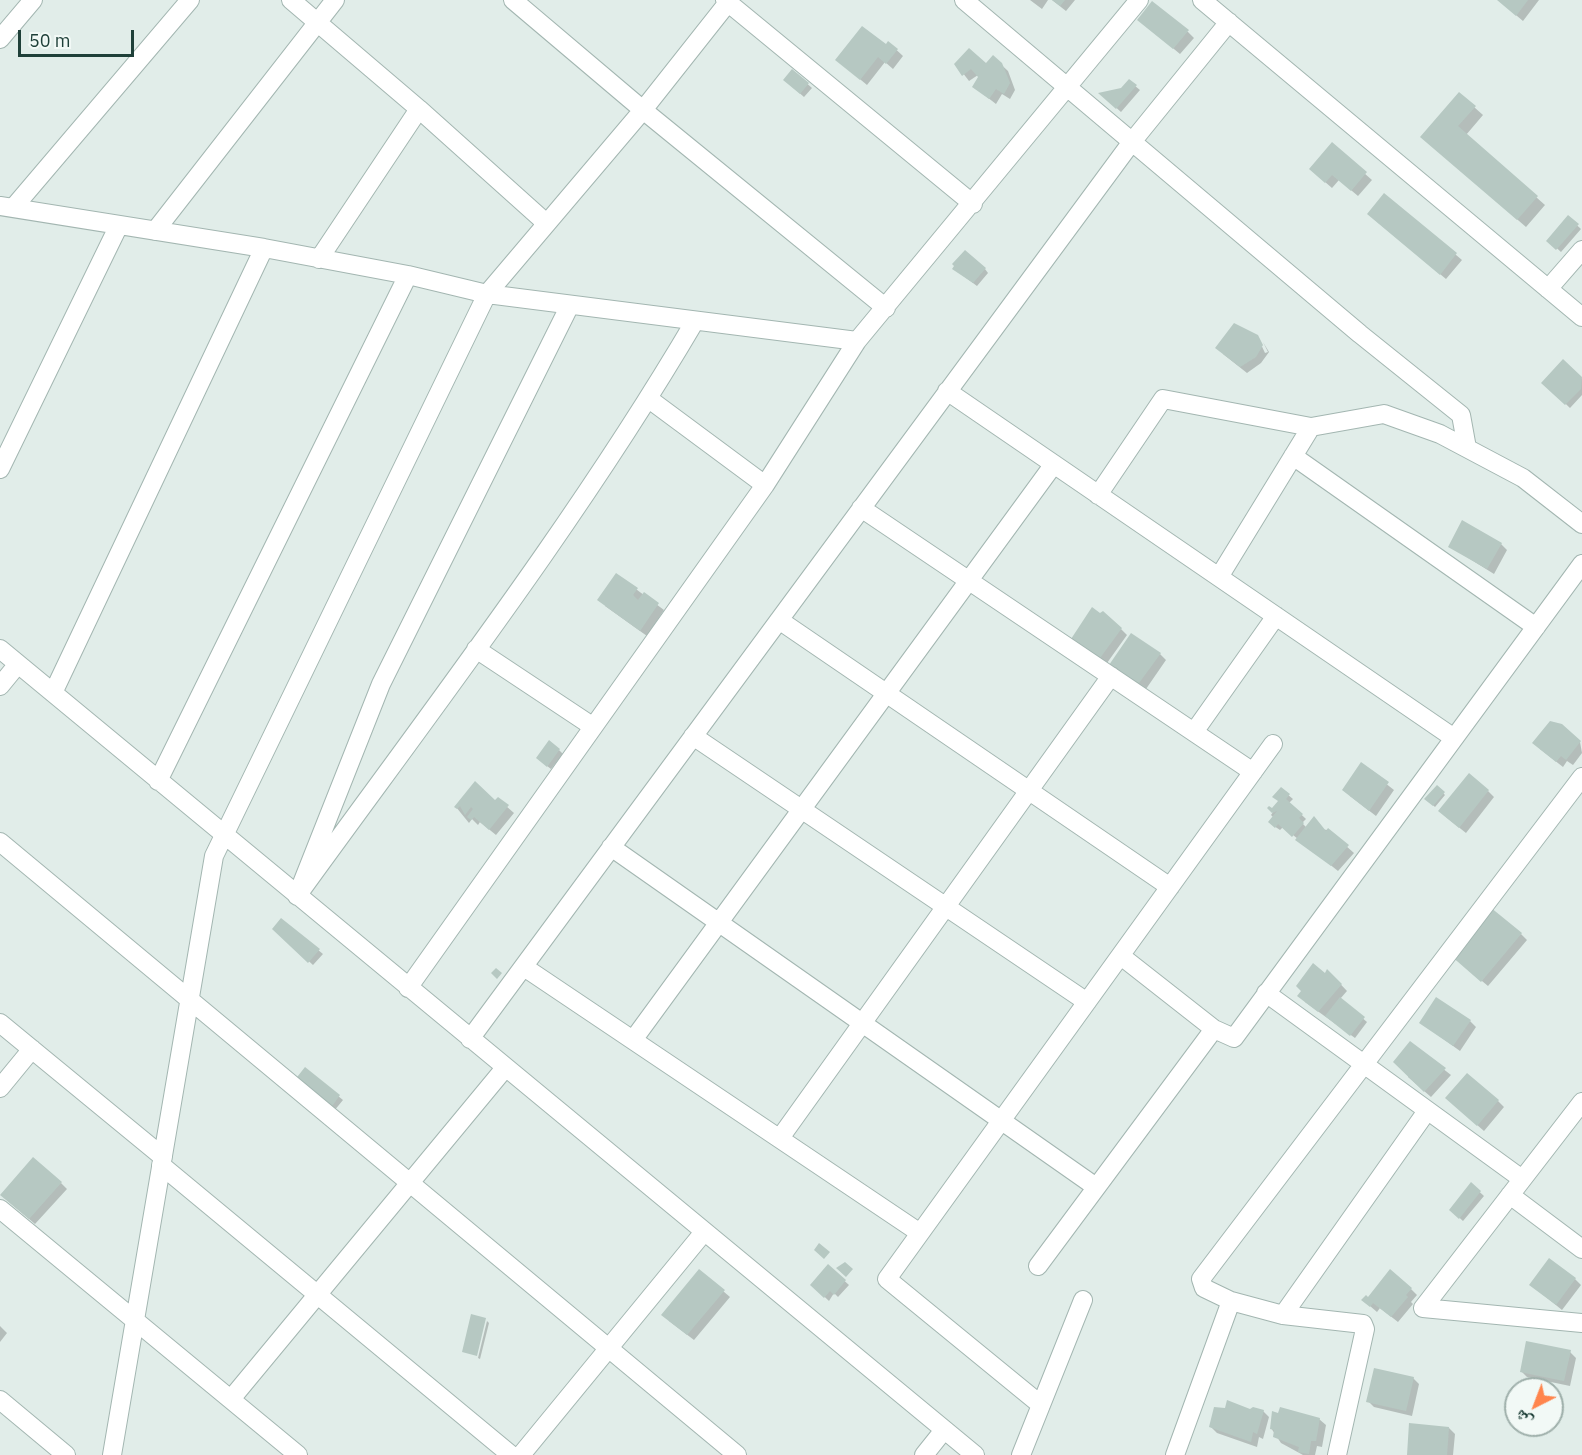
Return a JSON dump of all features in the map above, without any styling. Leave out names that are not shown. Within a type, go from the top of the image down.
[{"type":"street","points":[[0,39],[33,0]]},
{"type":"street","points":[[6,207],[190,0]]},
{"type":"street","points":[[291,0],[419,109],[545,222]]},
{"type":"street","points":[[155,231],[335,0]]},
{"type":"street","points":[[513,0],[643,110],[886,308]]},
{"type":"street","points":[[964,0],[1131,143],[1461,415],[1467,448]]},
{"type":"street","points":[[408,988],[765,485],[857,341],[973,204],[1139,0]]},
{"type":"street","points":[[112,1455],[214,856],[487,294],[545,222],[643,110],[727,1],[973,204]]},
{"type":"street","points":[[1213,3],[1229,22],[1582,317]]},
{"type":"street","points":[[470,1039],[1131,143],[1229,22]]},
{"type":"street","points":[[320,259],[419,109]]},
{"type":"street","points":[[6,207],[320,259],[408,275],[487,294],[857,341]]},
{"type":"street","points":[[0,469],[119,225]]},
{"type":"street","points":[[52,693],[264,249]]},
{"type":"street","points":[[1548,289],[1582,250]]},
{"type":"street","points":[[158,781],[408,275]]},
{"type":"street","points":[[297,896],[381,684],[570,305]]},
{"type":"street","points":[[297,896],[476,649],[649,399],[695,321]]},
{"type":"street","points":[[947,391],[1454,738]]},
{"type":"street","points":[[649,399],[765,485]]},
{"type":"street","points":[[1098,495],[1163,399],[1311,427],[1384,414],[1440,434],[1523,478],[1582,524]]},
{"type":"street","points":[[1219,577],[1311,427]]},
{"type":"street","points":[[1293,456],[1536,627]]},
{"type":"street","points":[[633,1040],[1054,464]]},
{"type":"street","points":[[861,508],[1253,772]]},
{"type":"street","points":[[1121,956],[1214,1029],[1234,1038],[1582,564]]},
{"type":"street","points":[[1194,732],[1276,616]]},
{"type":"street","points":[[779,620],[1170,887]]},
{"type":"street","points":[[0,649],[975,1455]]},
{"type":"street","points":[[476,649],[592,726]]},
{"type":"street","points":[[0,686],[18,664]]},
{"type":"street","points":[[780,1138],[1111,676]]},
{"type":"street","points":[[693,736],[1088,1002]]},
{"type":"street","points":[[1041,1405],[887,1279],[1273,744]]},
{"type":"street","points":[[1336,1455],[1365,1329],[1357,1322],[1283,1315],[1231,1302],[1204,1288],[1201,1279],[1582,777]]},
{"type":"street","points":[[0,842],[737,1455]]},
{"type":"street","points":[[611,847],[1096,1187]]},
{"type":"street","points":[[524,967],[920,1233]]},
{"type":"street","points":[[1266,993],[1522,1179]]},
{"type":"street","points":[[0,1023],[317,1294],[511,1455]]},
{"type":"street","points":[[1038,1266],[1214,1029]]},
{"type":"street","points":[[0,1088],[32,1049]]},
{"type":"street","points":[[231,1400],[505,1068]]},
{"type":"street","points":[[1582,1102],[1423,1308],[1582,1323]]},
{"type":"street","points":[[1283,1315],[1427,1111]]},
{"type":"street","points":[[1510,1195],[1582,1250]]},
{"type":"street","points":[[0,1209],[298,1455]]},
{"type":"street","points":[[521,1455],[704,1232]]},
{"type":"street","points":[[1021,1455],[1083,1300]]},
{"type":"street","points":[[1175,1455],[1231,1302]]},
{"type":"street","points":[[0,1400],[66,1455]]},
{"type":"street","points":[[924,1455],[944,1430]]},
{"type":"building","points":[[1052,0],[1065,0],[1060,6]]},
{"type":"building","points":[[1497,0],[1528,0],[1516,16]]},
{"type":"building","points":[[1152,1],[1189,30],[1173,49],[1137,20]]},
{"type":"building","points":[[862,26],[886,44],[888,41],[898,49],[886,64],[878,57],[860,80],[835,60]]},
{"type":"building","points":[[969,48],[986,63],[993,55],[1002,63],[1010,83],[1004,94],[996,89],[989,99],[972,87],[978,77],[971,69],[962,76],[954,64]]},
{"type":"building","points":[[792,69],[809,83],[800,94],[783,80]]},
{"type":"building","points":[[1129,79],[1137,85],[1116,109],[1098,93],[1121,88]]},
{"type":"building","points":[[1459,92],[1476,106],[1458,126],[1538,196],[1517,220],[1420,137]]},
{"type":"building","points":[[1332,142],[1367,172],[1351,191],[1332,175],[1325,183],[1309,169]]},
{"type":"building","points":[[1384,193],[1457,253],[1440,275],[1367,214]]},
{"type":"building","points":[[1568,215],[1579,224],[1556,250],[1546,241]]},
{"type":"building","points":[[965,250],[986,268],[973,283],[952,269],[954,266],[952,264]]},
{"type":"building","points":[[1234,323],[1258,335],[1263,345],[1256,357],[1240,367],[1215,348]]},
{"type":"building","points":[[1563,359],[1582,377],[1581,389],[1565,405],[1541,383]]},
{"type":"building","points":[[1462,520],[1502,543],[1487,569],[1448,547]]},
{"type":"building","points":[[616,573],[638,588],[633,595],[638,600],[644,592],[659,603],[640,631],[597,600]]},
{"type":"building","points":[[1092,607],[1100,613],[1103,611],[1122,628],[1100,658],[1071,639]]},
{"type":"building","points":[[1131,633],[1161,653],[1139,683],[1109,665]]},
{"type":"building","points":[[1550,721],[1562,724],[1581,741],[1566,760],[1561,756],[1556,762],[1532,743]]},
{"type":"building","points":[[549,740],[560,749],[547,767],[536,758]]},
{"type":"building","points":[[1361,762],[1389,782],[1369,811],[1342,790]]},
{"type":"building","points":[[1469,773],[1489,790],[1459,828],[1438,811]]},
{"type":"building","points":[[475,781],[495,800],[498,797],[509,805],[489,830],[474,817],[471,820],[467,817],[473,809],[471,807],[465,815],[460,806],[457,809],[454,807]]},
{"type":"building","points":[[1437,785],[1445,792],[1433,806],[1424,799]]},
{"type":"building","points":[[1281,787],[1290,794],[1286,799],[1303,814],[1299,818],[1304,823],[1292,837],[1278,824],[1275,828],[1268,822],[1277,811],[1272,813],[1267,808],[1269,806],[1272,808],[1278,801],[1272,797]]},
{"type":"building","points":[[1314,816],[1326,831],[1328,828],[1349,845],[1331,866],[1295,840]]},
{"type":"building","points":[[1490,907],[1522,933],[1481,982],[1450,955]]},
{"type":"building","points":[[281,918],[320,949],[308,963],[272,929]]},
{"type":"building","points":[[1313,963],[1325,973],[1327,969],[1342,984],[1318,1012],[1297,996],[1301,991],[1296,986]]},
{"type":"building","points":[[496,968],[502,973],[497,979],[491,973]]},
{"type":"building","points":[[1340,997],[1365,1017],[1350,1036],[1325,1016]]},
{"type":"building","points":[[1436,997],[1471,1020],[1453,1046],[1419,1023]]},
{"type":"building","points":[[1410,1041],[1446,1068],[1424,1092],[1393,1062]]},
{"type":"building","points":[[305,1067],[340,1095],[330,1109],[294,1081]]},
{"type":"building","points":[[1467,1073],[1499,1100],[1477,1126],[1445,1098]]},
{"type":"building","points":[[33,1157],[62,1182],[29,1219],[0,1195]]},
{"type":"building","points":[[1471,1182],[1481,1191],[1459,1219],[1449,1210]]},
{"type":"building","points":[[819,1243],[830,1252],[824,1259],[814,1250]]},
{"type":"building","points":[[1549,1258],[1576,1278],[1556,1305],[1529,1285]]},
{"type":"building","points":[[845,1262],[853,1269],[846,1277],[836,1268]]},
{"type":"building","points":[[828,1264],[846,1280],[834,1295],[830,1291],[824,1298],[810,1285]]},
{"type":"building","points":[[699,1269],[725,1290],[687,1335],[661,1315]]},
{"type":"building","points":[[1390,1269],[1412,1288],[1406,1295],[1408,1297],[1391,1317],[1373,1303],[1370,1307],[1361,1300],[1366,1295],[1368,1297]]},
{"type":"building","points":[[471,1314],[486,1318],[477,1356],[462,1352]]},
{"type":"building","points":[[1526,1341],[1571,1350],[1564,1381],[1564,1377],[1544,1377],[1520,1372]]},
{"type":"building","points":[[1374,1368],[1414,1377],[1406,1411],[1366,1402]]},
{"type":"building","points":[[1227,1400],[1250,1409],[1253,1407],[1264,1410],[1257,1434],[1253,1432],[1251,1442],[1209,1427],[1214,1407],[1225,1408]]},
{"type":"building","points":[[1280,1407],[1320,1418],[1316,1441],[1311,1441],[1309,1454],[1298,1452],[1299,1447],[1273,1437],[1274,1430],[1270,1429],[1272,1411],[1278,1413]]},
{"type":"building","points":[[1409,1423],[1449,1427],[1447,1455],[1407,1455]]}]
